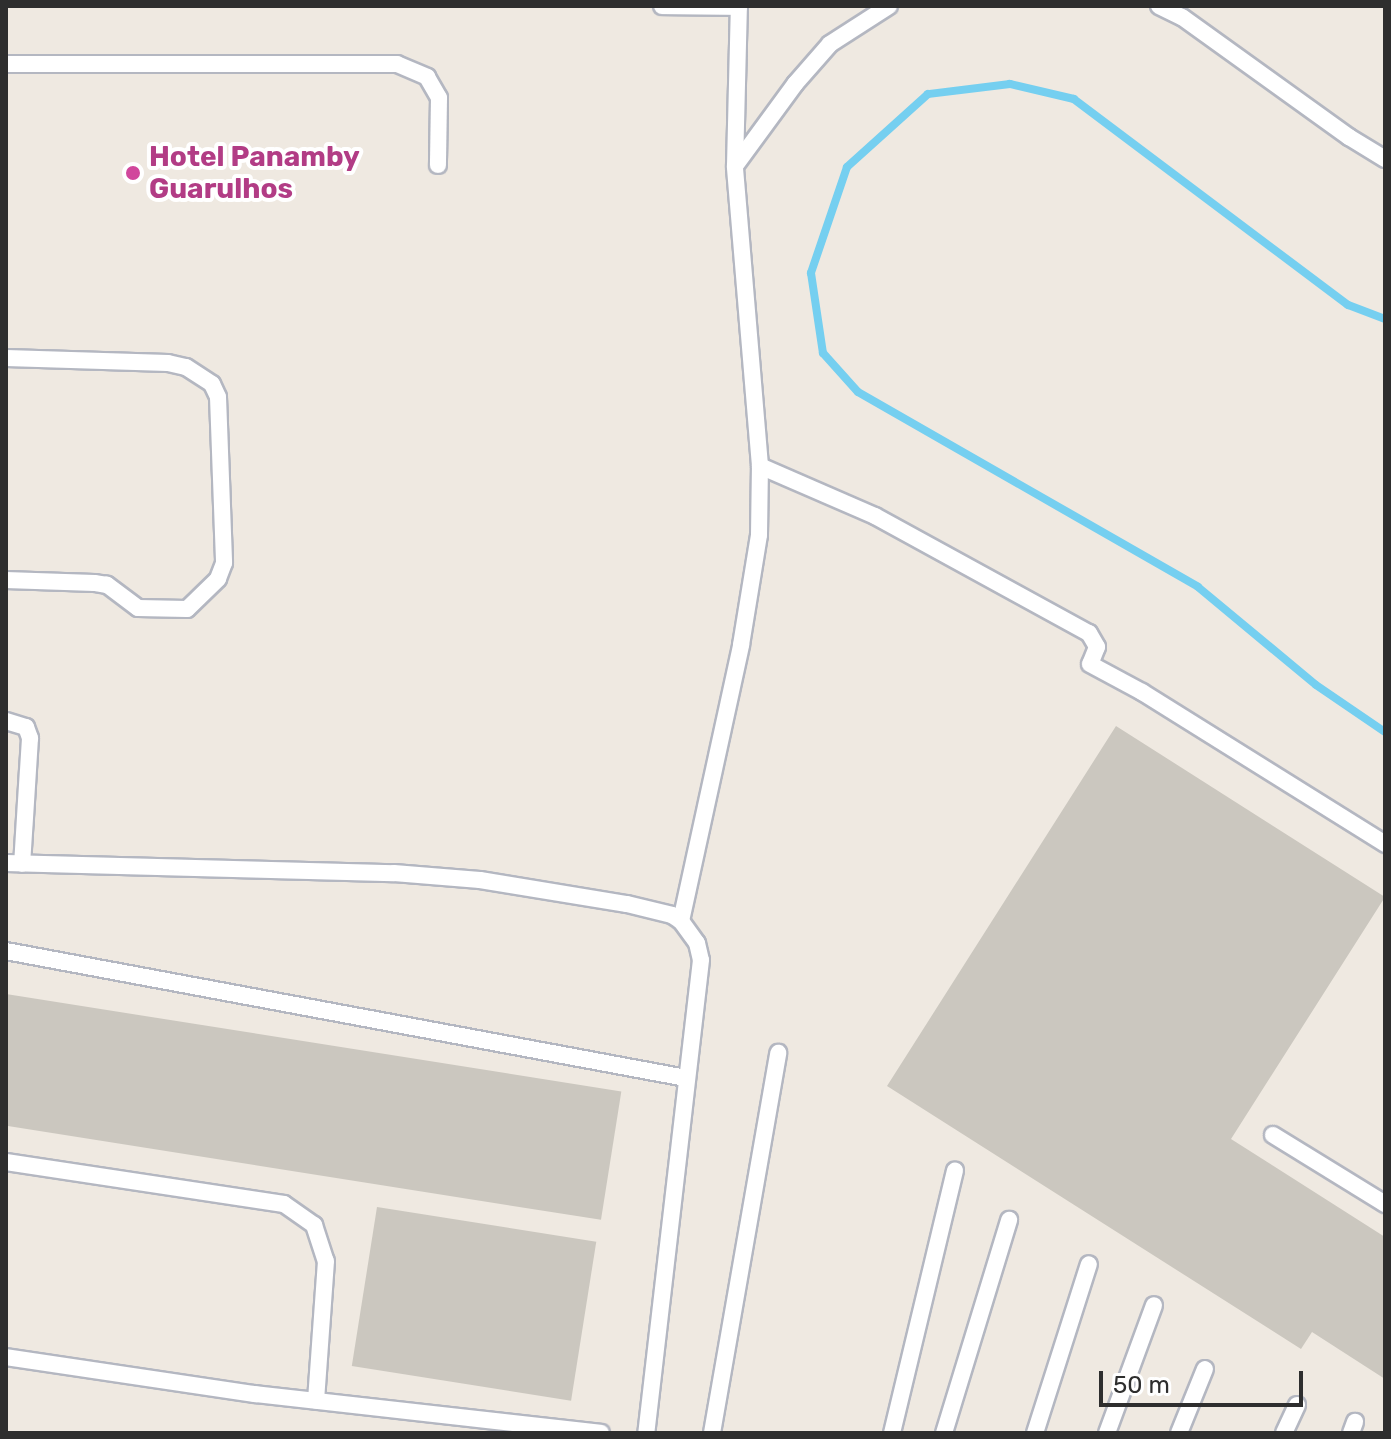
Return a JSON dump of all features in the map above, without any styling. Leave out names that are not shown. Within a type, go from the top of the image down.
[{"type":"lane","points":[[662,6],[739,6],[735,166],[760,466],[759,535],[744,629],[681,921]]},
{"type":"lane","points":[[735,166],[795,84],[830,44],[889,6]]},
{"type":"lane","points":[[1159,6],[1182,17],[1349,137],[1385,159]]},
{"type":"lane","points":[[6,64],[397,64],[427,77],[439,98],[438,165]]},
{"type":"lane","points":[[6,358],[168,363],[186,367],[212,384],[218,397],[224,563],[218,579],[187,609],[138,608],[107,585],[6,580]]},
{"type":"lane","points":[[760,466],[875,516],[1089,633],[1097,647],[1090,664],[1142,692],[1385,844]]},
{"type":"lane","points":[[6,721],[26,727],[30,738],[14,864],[394,873],[480,880],[627,904],[672,915],[681,921],[697,943],[701,960],[646,1433]]},
{"type":"lane","points":[[6,951],[686,1078]]},
{"type":"lane","points":[[712,1433],[778,1053]]},
{"type":"lane","points":[[1273,1135],[1385,1204]]},
{"type":"lane","points":[[6,1162],[284,1204],[314,1225],[326,1261],[316,1401]]},
{"type":"lane","points":[[892,1433],[955,1170]]},
{"type":"lane","points":[[944,1433],[1009,1220]]},
{"type":"lane","points":[[1035,1433],[1089,1264]]},
{"type":"lane","points":[[1107,1433],[1154,1305]]},
{"type":"lane","points":[[6,1357],[316,1401],[545,1430],[601,1433]]},
{"type":"lane","points":[[1179,1433],[1205,1369]]},
{"type":"lane","points":[[1284,1433],[1297,1405]]},
{"type":"building","points":[[1116,726],[1385,897],[1231,1139],[1385,1237],[1385,1379],[1312,1332],[1301,1349],[887,1086]]},
{"type":"building","points":[[6,994],[621,1091],[601,1220],[6,1126]]},
{"type":"building","points":[[377,1207],[596,1242],[571,1401],[352,1366]]},
{"type":"waterway","points":[[1385,319],[1348,305],[1074,99],[1010,84],[928,94],[847,167],[811,273],[823,353],[858,392],[1198,587],[1316,685],[1385,732]]},
{"type":"place","name":"Hotel Panamby Guarulhos","points":[[133,173]]}]
